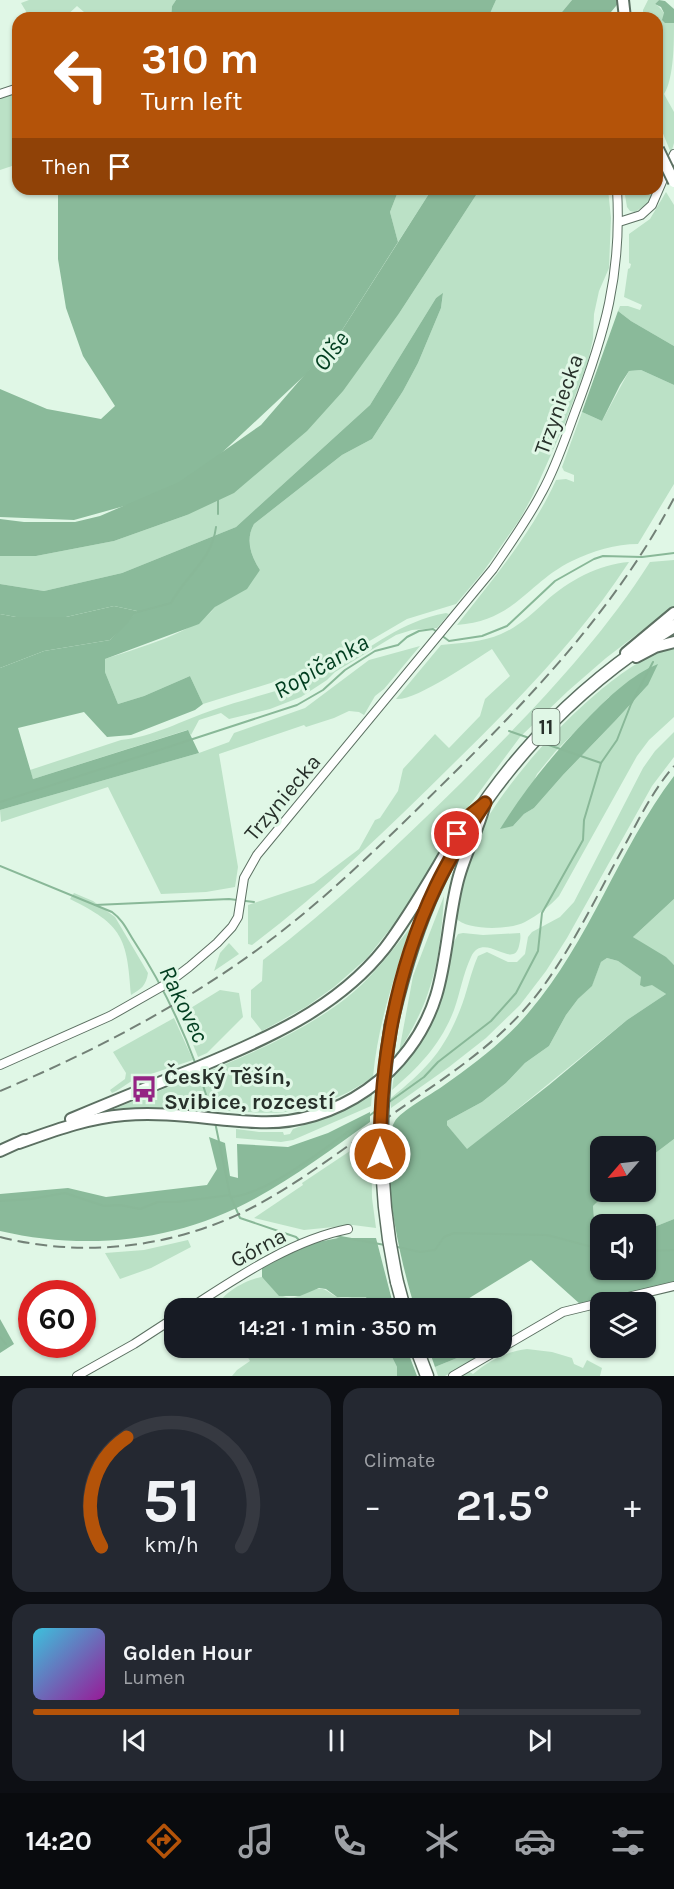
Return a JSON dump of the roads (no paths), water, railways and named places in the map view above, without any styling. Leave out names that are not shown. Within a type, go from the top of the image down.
[{"type":"main road","points":[[663,160],[674,182]]},
{"type":"main road","points":[[602,676],[674,613]]},
{"type":"main road","name":"11","points":[[401,1298],[384,1214],[380,1154],[383,1079],[391,1026],[407,963],[435,888],[457,847],[485,803],[531,744],[602,676],[640,646],[674,626]]},
{"type":"main road","points":[[602,676],[655,647],[674,642]]},
{"type":"main road","points":[[0,1151],[47,1129],[243,1049],[293,1024],[324,1004],[363,972],[385,948],[469,816],[485,803]]},
{"type":"main road","points":[[18,1143],[81,1122],[149,1114],[285,1122],[339,1107],[364,1092],[402,1060],[425,1024],[436,996],[462,865],[480,823],[485,803]]},
{"type":"main road","points":[[420,1358],[426,1373]]},
{"type":"street","points":[[663,180],[674,154]]},
{"type":"street","name":"Trzyniecka","points":[[0,1065],[110,1016],[168,982],[218,943],[238,917],[243,878],[258,855],[493,569],[516,537],[552,472],[593,364],[611,299],[617,263],[617,195]]},
{"type":"street","points":[[619,222],[641,215],[652,205],[656,195]]},
{"type":"street","name":"Górna","points":[[206,1298],[246,1272],[315,1237],[348,1229]]},
{"type":"street","points":[[649,1292],[674,1286]]},
{"type":"street","points":[[453,1376],[563,1312],[590,1306]]},
{"type":"street","points":[[77,1376],[164,1324]]},
{"type":"water","points":[[572,0],[621,0],[611,12],[562,12]]},
{"type":"water","name":"Olše","points":[[428,195],[476,195],[400,312],[343,391],[307,431],[234,493],[187,515],[114,541],[36,556],[0,556],[0,519],[24,522],[75,522],[100,516],[179,482],[261,425],[339,335]]},
{"type":"water","points":[[114,606],[137,611],[110,640],[44,651],[0,668],[0,614],[16,617],[66,617]]},
{"type":"waterway","points":[[218,498],[218,514]]},
{"type":"waterway","points":[[134,613],[171,603],[204,558],[214,539],[216,527]]},
{"type":"waterway","name":"Ropičanka","points":[[441,635],[449,641],[482,636],[507,626],[555,581],[594,559],[603,556],[642,557],[674,553]]},
{"type":"waterway","name":"Ropičanka","points":[[0,802],[297,705],[323,690],[345,670],[375,651],[398,645],[419,631],[433,629],[437,632]]},
{"type":"waterway","points":[[389,1102],[424,1077],[438,1062],[491,1021],[516,993],[538,951],[542,913],[583,840],[584,820],[601,763],[617,740],[631,704],[653,662]]},
{"type":"waterway","points":[[509,731],[532,739]]},
{"type":"waterway","points":[[540,742],[601,763]]},
{"type":"waterway","name":"Rakovec","points":[[0,866],[112,912],[119,918],[161,986],[196,1065]]},
{"type":"waterway","points":[[95,905],[229,899],[254,902]]},
{"type":"waterway","name":"Rakovec","points":[[198,1070],[212,1113]]},
{"type":"waterway","points":[[231,1197],[266,1186],[286,1175],[377,1110]]},
{"type":"waterway","name":"Rakovec","points":[[215,1122],[230,1195],[240,1218],[296,1237],[300,1241]]},
{"type":"waterway","points":[[0,1201],[31,1199],[65,1193],[104,1206],[120,1205],[140,1209],[158,1202],[177,1202],[230,1195]]},
{"type":"waterway","name":"Rakovec","points":[[393,1246],[420,1252],[435,1250],[444,1237],[454,1233],[547,1235],[590,1246]]},
{"type":"waterway","name":"Rakovec","points":[[335,1236],[385,1245]]},
{"type":"waterway","name":"Rakovec","points":[[656,1251],[674,1250]]},
{"type":"waterway","points":[[0,1337],[6,1344]]},
{"type":"railway","points":[[0,1091],[100,1045],[196,991],[257,950],[337,885],[461,766],[550,673],[604,607],[629,572],[653,536],[674,498]]},
{"type":"railway","points":[[0,1237],[33,1244],[99,1248],[165,1239],[229,1219],[259,1204],[328,1160],[454,1071],[492,1041],[527,1007],[565,953],[648,803],[674,766]]},
{"type":"place","name":"Český Těšín, Svibice, rozcestí","points":[[144,1089]]}]
